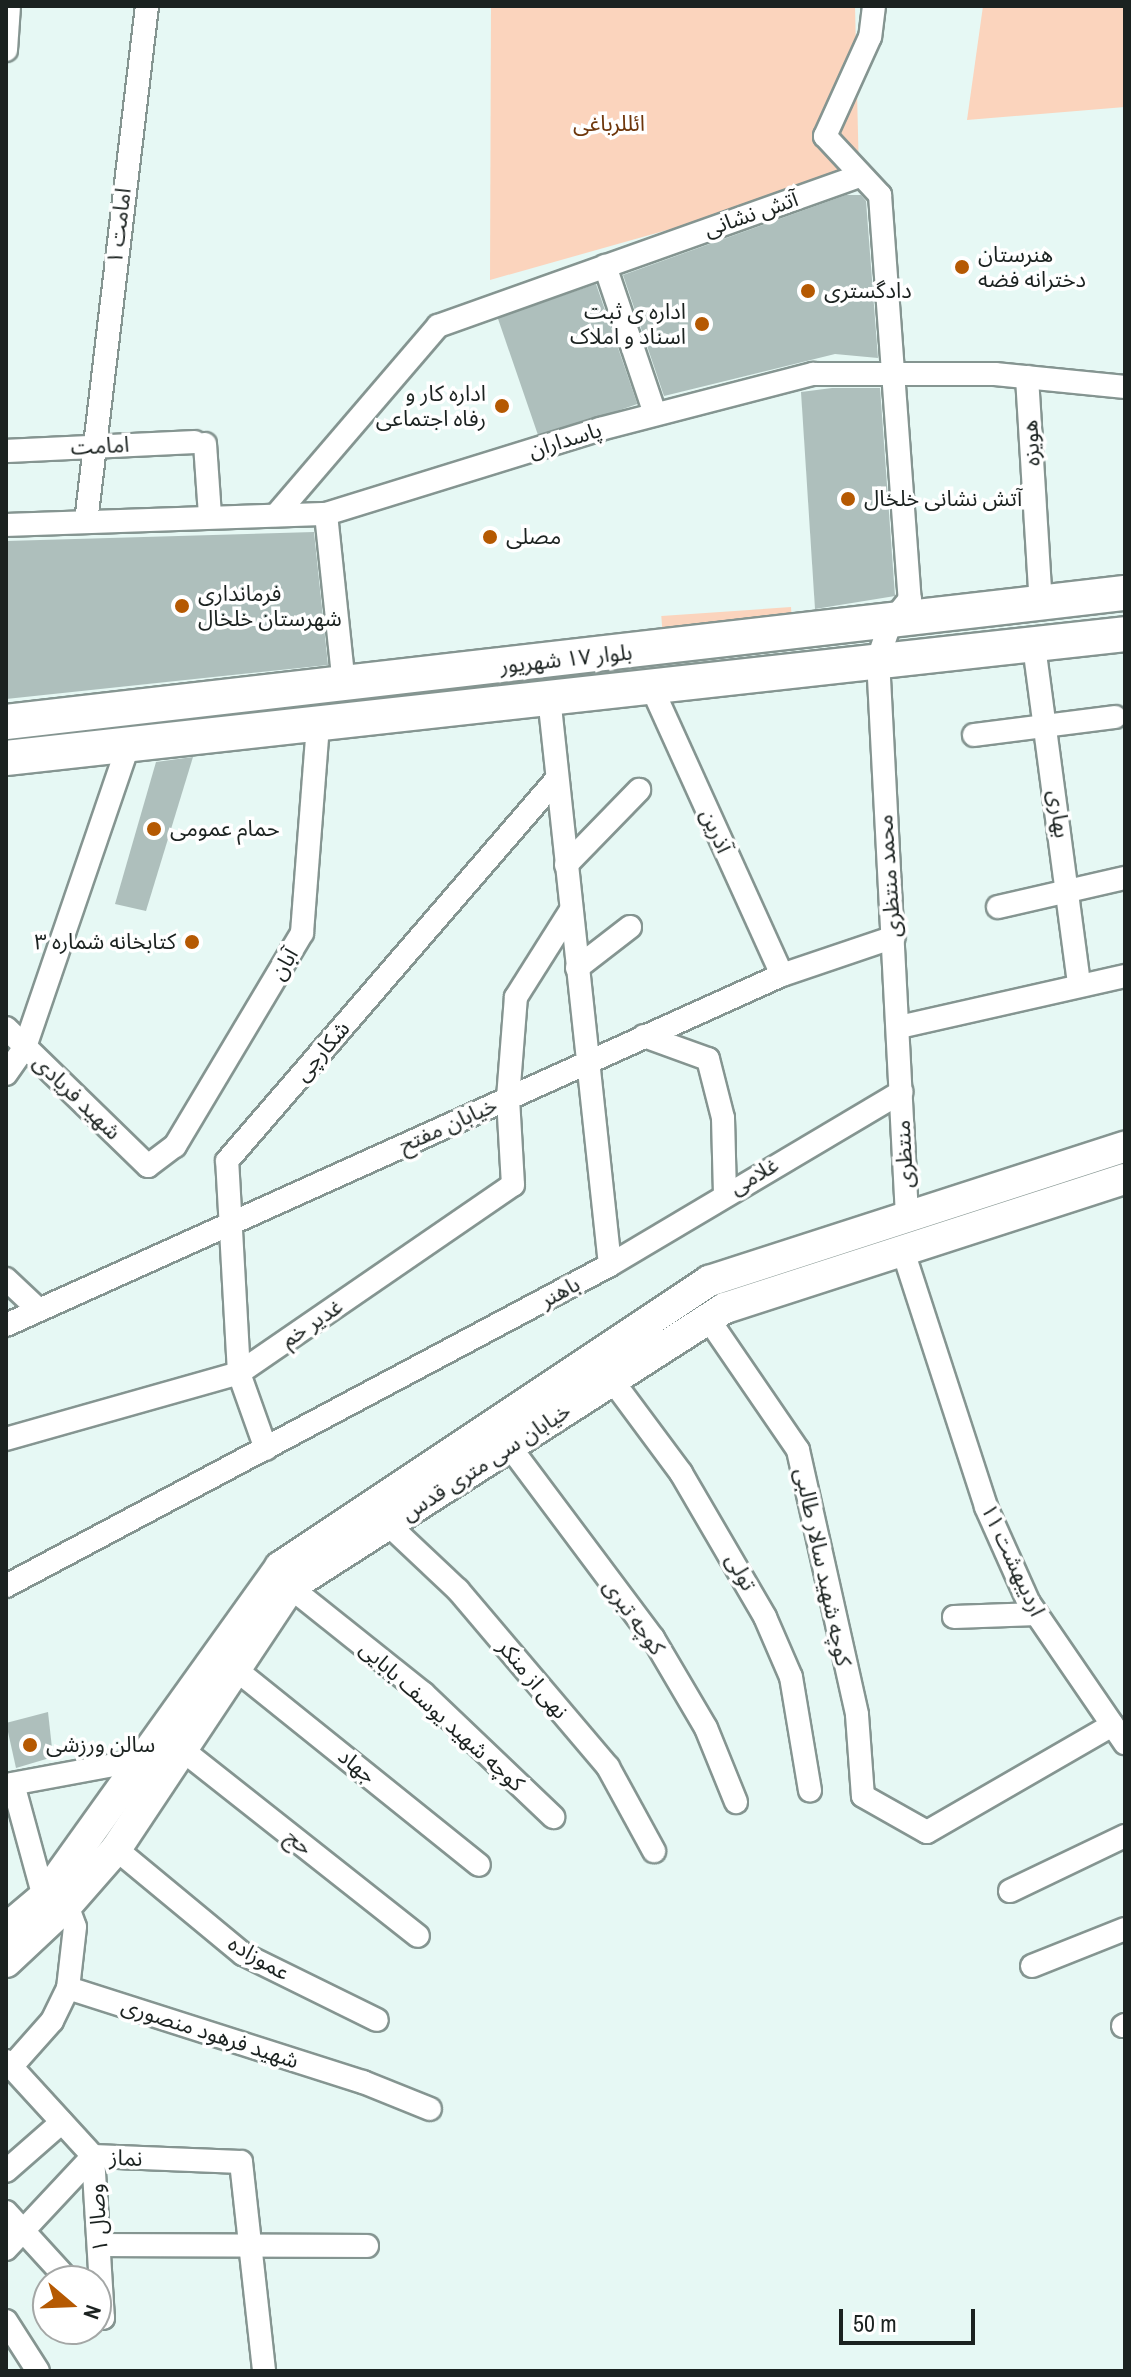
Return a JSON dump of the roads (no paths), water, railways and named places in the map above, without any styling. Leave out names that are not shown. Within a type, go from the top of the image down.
[{"type":"main road","name":"بلوار ١٧ شهریور","points":[[6,722],[890,624],[1125,593]]},
{"type":"main road","name":"بلوار ١٧ شهریور","points":[[6,758],[128,747],[878,659],[1034,646],[1125,634]]},
{"type":"main road","points":[[611,691],[560,688],[548,677],[553,669],[616,653]]},
{"type":"main road","points":[[348,684],[366,687],[375,700],[372,710],[356,720]]},
{"type":"main road","name":"خیابان سی متری قدس","points":[[6,1962],[56,1901],[141,1760],[280,1567],[709,1281],[1122,1149]]},
{"type":"main road","name":"خیابان سی متری قدس","points":[[6,1929],[56,1901],[116,1849],[180,1748],[290,1587],[716,1312],[904,1254],[1125,1179]]},
{"type":"main road","points":[[709,1281],[716,1312]]},
{"type":"street","points":[[6,50],[9,6]]},
{"type":"street","name":"امامت ۱","points":[[86,522],[92,447],[147,6]]},
{"type":"street","points":[[874,6],[870,37],[825,136],[859,176],[880,195],[910,599],[890,624],[878,659]]},
{"type":"street","name":"آتش نشانی","points":[[276,515],[438,326],[859,176]]},
{"type":"street","points":[[605,266],[655,414]]},
{"type":"street","name":"پاسداران","points":[[6,525],[210,515],[326,514],[655,414],[813,374],[1027,377],[1125,387]]},
{"type":"street","name":"هویزه","points":[[1027,377],[1041,604]]},
{"type":"street","name":"امامت","points":[[6,451],[200,443],[210,515]]},
{"type":"street","points":[[326,514],[348,684]]},
{"type":"street","name":"بهاری","points":[[1034,646],[1070,891],[1079,982]]},
{"type":"street","name":"محمد منتظری","points":[[878,659],[901,1092]]},
{"type":"street","name":"آذرین","points":[[651,686],[782,975]]},
{"type":"street","points":[[549,697],[610,1265]]},
{"type":"street","points":[[974,735],[1115,717]]},
{"type":"street","name":"آبان","points":[[148,1166],[175,1146],[302,933],[318,725]]},
{"type":"street","points":[[6,1074],[25,1047],[128,747]]},
{"type":"street","name":"شکارچی","points":[[266,1449],[239,1373],[227,1161],[556,780]]},
{"type":"street","points":[[566,865],[639,790]]},
{"type":"street","points":[[998,907],[1125,878]]},
{"type":"street","points":[[508,1098],[516,997],[571,910]]},
{"type":"street","points":[[577,968],[630,927]]},
{"type":"street","name":"خیابان مفتح","points":[[6,1325],[782,975],[894,937]]},
{"type":"street","points":[[899,1027],[1079,982],[1125,976]]},
{"type":"street","name":"شهید فریادی","points":[[6,1028],[148,1166]]},
{"type":"street","points":[[644,1036],[708,1059],[723,1118],[725,1192]]},
{"type":"street","name":"غلامی","points":[[610,1265],[725,1192],[901,1092]]},
{"type":"street","name":"منتظری","points":[[901,1092],[907,1216]]},
{"type":"street","name":"غدیر خم","points":[[6,1439],[239,1373],[513,1185],[508,1098]]},
{"type":"street","name":"۱۱ اردیبهشت","points":[[904,1254],[986,1507],[1037,1614],[1119,1734]]},
{"type":"street","name":"باهنر","points":[[6,1586],[610,1265]]},
{"type":"street","points":[[6,1279],[38,1309]]},
{"type":"street","name":"کوچه شهید سالار طالبی","points":[[716,1312],[798,1450],[857,1715],[863,1796],[927,1832],[1119,1734]]},
{"type":"street","name":"تولی","points":[[612,1380],[681,1473],[765,1617],[791,1677],[810,1790]]},
{"type":"street","name":"کوچه تبری","points":[[510,1447],[653,1638],[706,1728],[736,1802]]},
{"type":"street","name":"نهی از منکر","points":[[389,1525],[458,1590],[608,1767],[654,1851]]},
{"type":"street","name":"کوچه شهید یوسف بابایی","points":[[290,1587],[423,1693],[553,1817]]},
{"type":"street","points":[[954,1617],[1037,1614]]},
{"type":"street","name":"جهاد","points":[[234,1668],[479,1865]]},
{"type":"street","name":"حج","points":[[180,1748],[418,1936]]},
{"type":"street","points":[[9,2063],[52,2021],[68,1988],[75,1927],[56,1901],[10,1784],[141,1760]]},
{"type":"street","points":[[1010,1891],[1125,1836]]},
{"type":"street","name":"عموزاده","points":[[116,1849],[243,1954],[377,2020]]},
{"type":"street","points":[[1032,1966],[1125,1929]]},
{"type":"street","name":"شهید فرهود منصوری","points":[[68,1988],[363,2082],[430,2109]]},
{"type":"street","name":"نماز","points":[[9,2063],[93,2156],[241,2162],[252,2249]]},
{"type":"street","points":[[6,2171],[62,2122]]},
{"type":"street","points":[[6,2249],[93,2156]]},
{"type":"street","name":"وصال ۱","points":[[93,2156],[101,2265]]},
{"type":"street","name":"وصال ۱","points":[[6,2212],[54,2265]]},
{"type":"street","points":[[100,2245],[252,2249],[367,2246]]},
{"type":"street","points":[[252,2249],[264,2371]]},
{"type":"street","points":[[6,2321],[38,2371]]},
{"type":"place","name":"هنرستان دخترانه فضه","points":[[962,267]]},
{"type":"place","name":"دادگستری","points":[[808,291]]},
{"type":"place","name":"اداره ی ثبت اسناد و املاک","points":[[702,324]]},
{"type":"place","name":"اداره کار و رفاه اجتماعی","points":[[502,406]]},
{"type":"place","name":"آتش نشانی خلخال","points":[[848,499]]},
{"type":"place","name":"مصلی","points":[[490,537]]},
{"type":"place","name":"فرمانداری شهرستان خلخال","points":[[182,606]]},
{"type":"place","name":"حمام عمومی","points":[[154,829]]},
{"type":"place","name":"کتابخانه شماره ۳","points":[[192,942]]},
{"type":"place","name":"سالن ورزشی","points":[[30,1745]]},
{"type":"park label","name":"ائللرباغی","points":[[609,124]]}]
